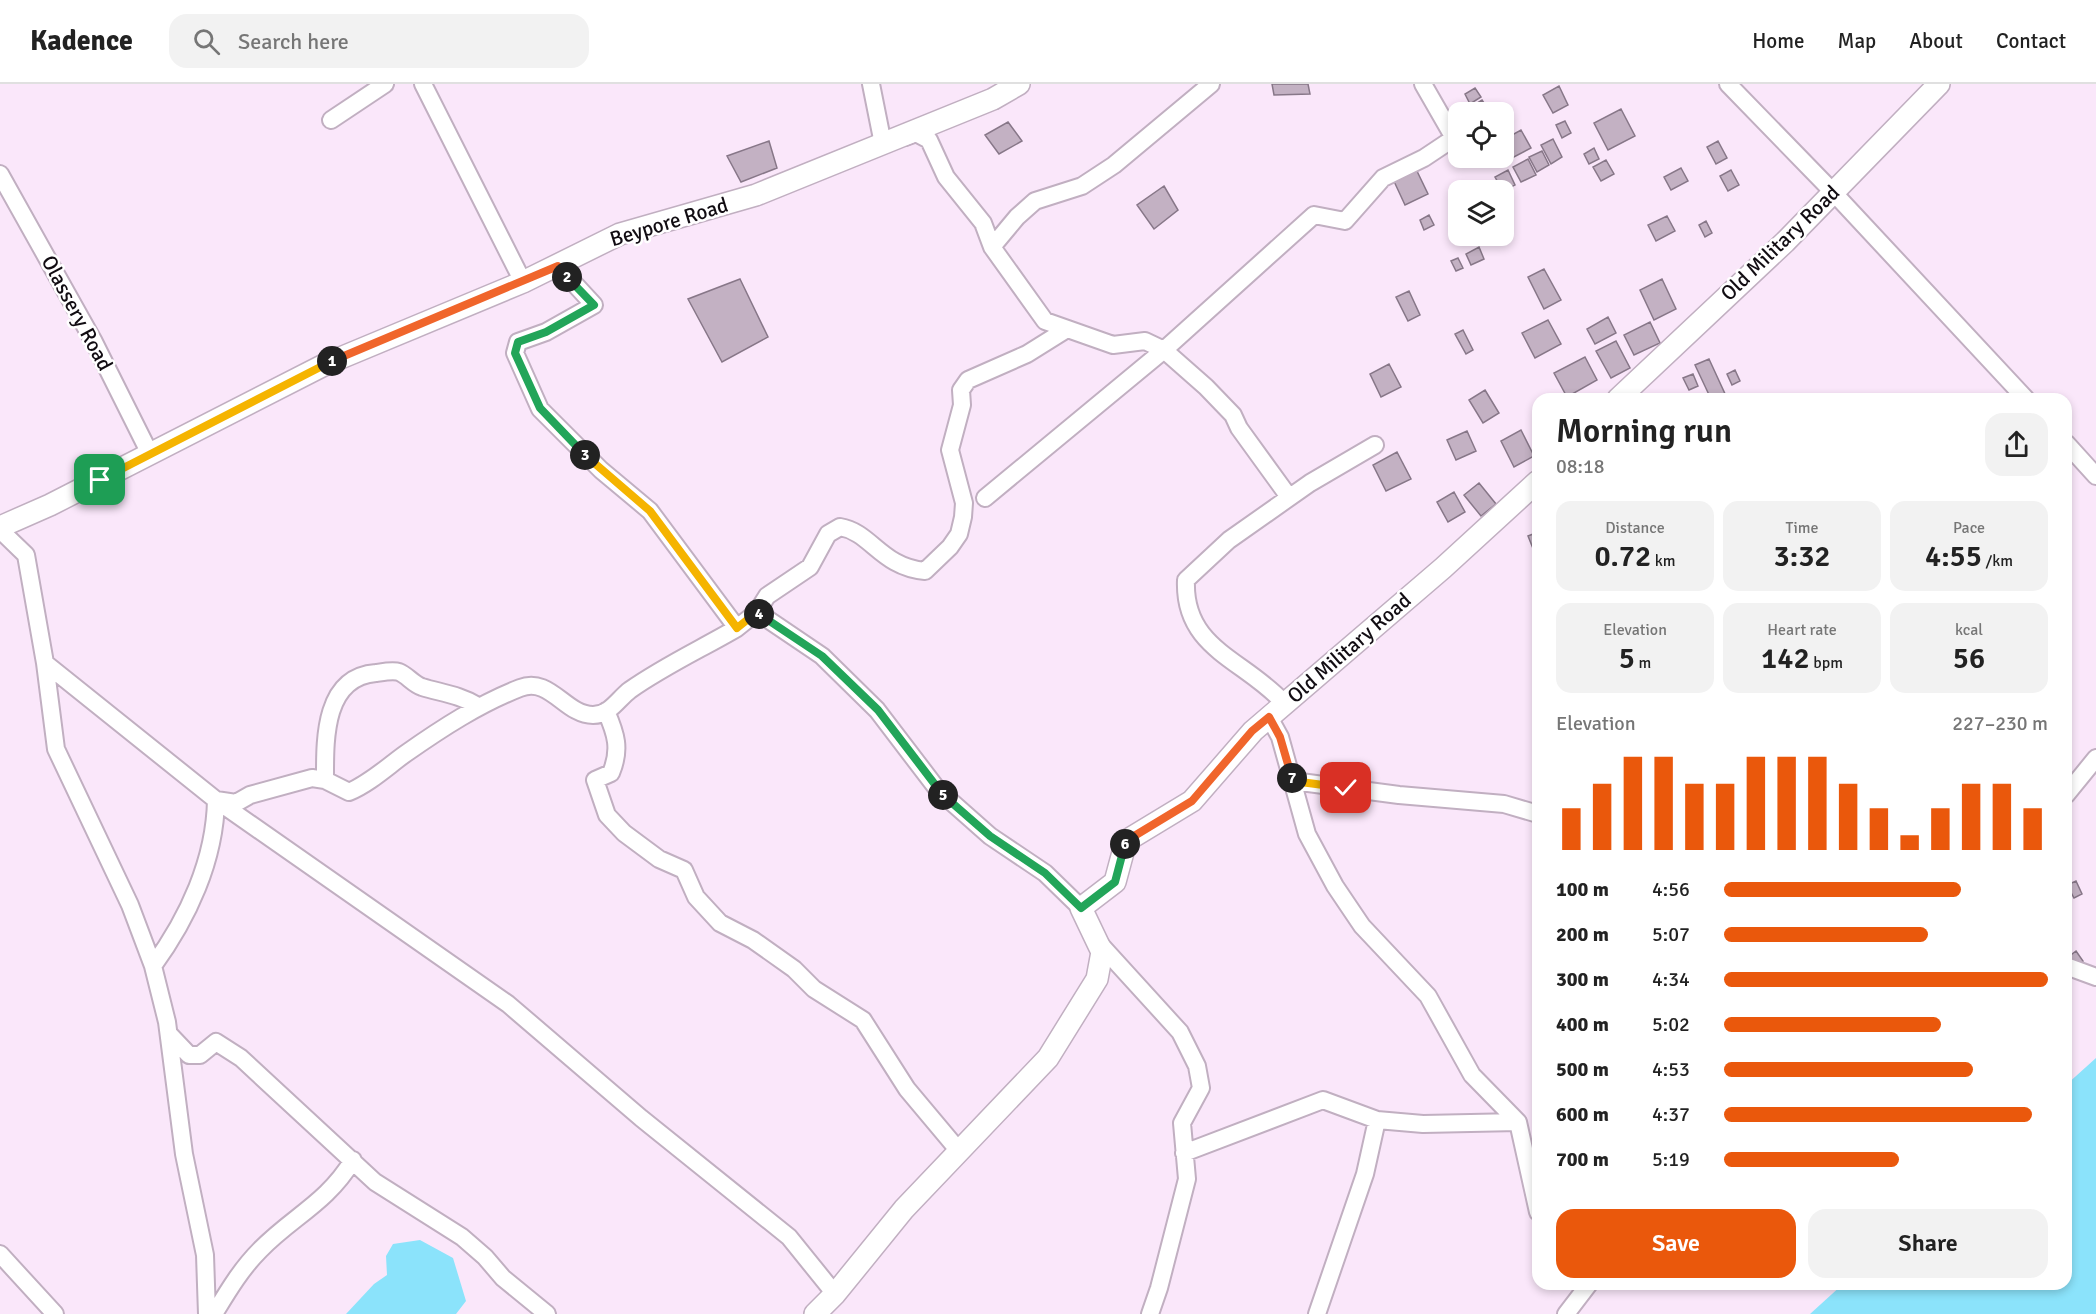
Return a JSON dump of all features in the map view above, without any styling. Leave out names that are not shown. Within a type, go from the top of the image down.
[{"type":"main road","name":"Beypore Road","points":[[0,528],[50,505],[326,364],[523,282],[620,234],[756,195],[993,99],[1019,84]]},
{"type":"main road","name":"Old Military Road","points":[[1624,393],[1785,242],[1939,84]]},
{"type":"main road","name":"Old Military Road","points":[[1081,908],[1115,882],[1126,841],[1192,801],[1252,731],[1443,568],[1532,486]]},
{"type":"main road","points":[[815,1314],[835,1294],[904,1209],[1048,1058],[1097,978],[1100,947],[1081,908]]},
{"type":"street","points":[[331,120],[385,84]]},
{"type":"street","points":[[423,84],[523,282]]},
{"type":"street","points":[[871,84],[886,143],[916,133],[929,140],[946,177],[983,223],[992,247],[1045,321],[1113,345],[1145,342],[1164,350],[1206,387],[1233,415],[1239,428],[1290,497]]},
{"type":"street","points":[[992,247],[1017,217],[1035,201],[1082,186],[1114,165],[1211,84]]},
{"type":"street","points":[[985,498],[1164,350],[1314,215],[1346,221],[1383,178],[1424,158],[1454,138],[1423,84]]},
{"type":"street","points":[[1728,84],[1833,192],[2020,393]]},
{"type":"street","name":"Olassery Road","points":[[0,174],[94,342],[150,454]]},
{"type":"street","points":[[558,266],[594,305],[546,332],[518,342],[515,353],[540,408],[601,470],[650,511],[737,628]]},
{"type":"street","points":[[216,800],[236,803],[250,795],[312,778],[325,780],[349,792],[364,785],[400,757],[478,706],[524,686],[553,692],[566,705],[577,711],[595,715],[606,711],[628,691],[671,663],[737,628],[757,612],[767,596],[810,567],[828,534],[840,527],[853,529],[886,558],[908,570],[925,571],[950,547],[958,534],[963,517],[964,503],[950,450],[962,405],[961,390],[968,380],[1027,354],[1067,329]]},
{"type":"street","points":[[1375,445],[1290,497],[1229,540],[1186,580],[1185,601],[1196,629],[1208,642],[1270,688],[1277,710],[1280,737],[1307,834],[1335,886],[1362,926],[1428,996],[1472,1075],[1518,1122],[1532,1185]]},
{"type":"street","points":[[2072,450],[2096,476]]},
{"type":"street","points":[[0,528],[26,555],[45,663],[56,749],[130,904],[153,966],[169,1034],[184,1154],[205,1255],[207,1314]]},
{"type":"street","points":[[757,612],[822,656],[878,710],[938,790],[990,836],[1045,873],[1081,908]]},
{"type":"street","points":[[45,663],[216,800],[508,1004],[641,1118],[789,1237],[835,1294]]},
{"type":"street","points":[[325,780],[325,740],[332,705],[346,685],[365,674],[398,671],[420,686],[462,696],[478,706]]},
{"type":"street","points":[[606,711],[618,742],[617,757],[611,773],[595,780],[608,815],[624,833],[659,859],[684,870],[696,897],[720,923],[753,940],[794,969],[814,989],[863,1020],[906,1089],[958,1151]]},
{"type":"street","points":[[2072,788],[2096,758]]},
{"type":"street","points":[[1293,781],[1399,795],[1504,804],[1532,812]]},
{"type":"street","points":[[153,966],[174,937],[202,873],[215,831],[216,800]]},
{"type":"street","points":[[1100,947],[1180,1032],[1197,1066],[1201,1088],[1182,1123],[1186,1179],[1150,1314]]},
{"type":"street","points":[[2072,968],[2096,977]]},
{"type":"street","points":[[169,1034],[189,1055],[200,1056],[216,1042],[241,1058],[375,1182],[462,1237],[485,1257],[503,1278],[547,1314]]},
{"type":"street","points":[[1184,1153],[1323,1100],[1377,1120],[1423,1124],[1518,1122]]},
{"type":"street","points":[[1317,1314],[1365,1174],[1377,1120]]},
{"type":"street","points":[[214,1314],[238,1274],[261,1248],[339,1183],[352,1160]]},
{"type":"street","points":[[0,1254],[55,1314]]},
{"type":"street","points":[[1566,1314],[1581,1290]]},
{"type":"water","points":[[2096,1058],[2096,1314],[1810,1314],[1836,1290],[2072,1290],[2072,1080]]},
{"type":"water","points":[[420,1240],[453,1258],[466,1301],[456,1314],[346,1314],[374,1284],[387,1275],[386,1256],[393,1244]]},
{"type":"building","points":[[1272,84],[1308,84],[1310,94],[1274,95]]},
{"type":"building","points":[[1559,86],[1568,105],[1553,113],[1543,95]]},
{"type":"building","points":[[1475,88],[1481,97],[1469,102],[1465,94]]},
{"type":"building","points":[[1621,109],[1635,136],[1608,150],[1594,123]]},
{"type":"building","points":[[1565,121],[1571,133],[1562,138],[1556,125]]},
{"type":"building","points":[[1008,122],[1022,141],[999,154],[985,135]]},
{"type":"building","points":[[1521,130],[1531,148],[1514,157],[1514,134]]},
{"type":"building","points":[[1553,139],[1562,157],[1551,164],[1541,145]]},
{"type":"building","points":[[769,141],[777,168],[741,182],[727,156]]},
{"type":"building","points":[[1718,141],[1727,158],[1716,164],[1707,147]]},
{"type":"building","points":[[1594,148],[1599,159],[1589,164],[1584,154]]},
{"type":"building","points":[[1542,151],[1549,165],[1537,172],[1529,157]]},
{"type":"building","points":[[1528,159],[1536,175],[1521,182],[1514,166]]},
{"type":"building","points":[[1606,160],[1614,174],[1601,181],[1593,167]]},
{"type":"building","points":[[1415,167],[1428,194],[1405,205],[1392,177]]},
{"type":"building","points":[[1681,168],[1688,181],[1671,190],[1664,177]]},
{"type":"building","points":[[1508,170],[1513,180],[1497,180],[1495,177]]},
{"type":"building","points":[[1731,170],[1739,185],[1728,191],[1720,176]]},
{"type":"building","points":[[1164,186],[1178,210],[1154,229],[1137,205]]},
{"type":"building","points":[[1429,215],[1434,225],[1424,230],[1420,220]]},
{"type":"building","points":[[1667,216],[1675,231],[1656,241],[1648,225]]},
{"type":"building","points":[[1706,221],[1712,233],[1705,237],[1699,225]]},
{"type":"building","points":[[1479,247],[1484,259],[1471,265],[1466,254]]},
{"type":"building","points":[[1458,258],[1463,268],[1456,271],[1451,261]]},
{"type":"building","points":[[1544,269],[1561,300],[1544,309],[1528,277]]},
{"type":"building","points":[[740,279],[768,337],[722,362],[688,299]]},
{"type":"building","points":[[1662,279],[1676,309],[1654,320],[1640,290]]},
{"type":"building","points":[[1409,291],[1420,315],[1408,321],[1396,297]]},
{"type":"building","points":[[1608,317],[1616,333],[1595,344],[1587,329]]},
{"type":"building","points":[[1548,320],[1561,344],[1535,358],[1522,333]]},
{"type":"building","points":[[1650,322],[1660,343],[1634,355],[1624,335]]},
{"type":"building","points":[[1463,330],[1473,350],[1466,354],[1455,334]]},
{"type":"building","points":[[1616,341],[1630,368],[1611,378],[1596,351]]},
{"type":"building","points":[[1585,357],[1597,380],[1574,393],[1565,393],[1554,373]]},
{"type":"building","points":[[1709,359],[1725,393],[1708,393],[1695,365]]},
{"type":"building","points":[[1389,364],[1401,387],[1381,397],[1370,374]]},
{"type":"building","points":[[1735,370],[1740,381],[1732,385],[1727,374]]},
{"type":"building","points":[[1693,374],[1698,386],[1689,390],[1683,378]]},
{"type":"building","points":[[1485,390],[1499,413],[1483,423],[1469,400]]},
{"type":"building","points":[[1521,430],[1532,452],[1532,457],[1514,467],[1501,441]]},
{"type":"building","points":[[1467,431],[1476,451],[1456,460],[1447,440]]},
{"type":"building","points":[[1397,452],[1411,479],[1386,491],[1373,465]]},
{"type":"building","points":[[1479,483],[1496,504],[1481,516],[1464,495]]},
{"type":"building","points":[[1454,492],[1465,512],[1448,522],[1437,502]]},
{"type":"building","points":[[1532,534],[1532,546],[1528,536]]},
{"type":"building","points":[[2076,881],[2082,894],[2074,898],[2072,894],[2072,883]]},
{"type":"building","points":[[2076,951],[2083,961],[2074,968],[2072,965],[2072,954]]},
{"type":"route","points":[[100,480],[326,364],[558,266],[594,305],[546,332],[518,342],[515,353],[540,408],[601,470],[650,511],[737,628],[757,612],[822,656],[878,710],[938,790],[990,836],[1045,873],[1081,908],[1115,882],[1126,841],[1192,801],[1252,731],[1269,717],[1280,737],[1293,781],[1346,788]]}]
